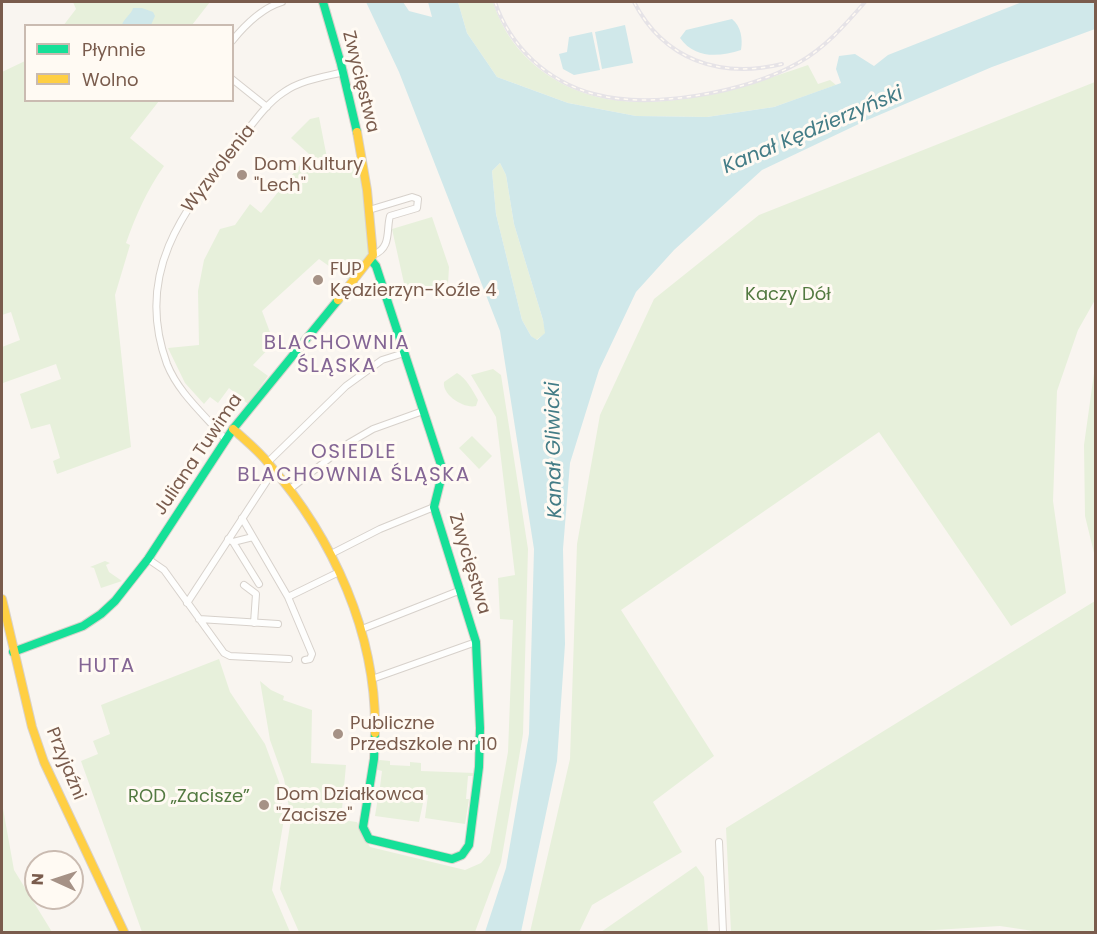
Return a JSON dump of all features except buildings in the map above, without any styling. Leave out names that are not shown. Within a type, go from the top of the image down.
[{"type":"street","points":[[234,39],[243,28],[272,5],[282,2]]},
{"type":"street","name":"Zwycięstwa","points":[[322,2],[344,72],[369,210],[372,257],[443,471],[434,507],[476,642],[480,728],[477,777],[469,845],[462,855],[452,859],[369,839],[363,827],[374,759],[375,718],[372,679]]},
{"type":"street","name":"Wyzwolenia","points":[[225,439],[196,408],[174,377],[162,344],[157,298],[160,271],[168,245],[180,219],[200,190],[267,107],[284,91],[344,72]]},
{"type":"street","points":[[234,81],[267,107]]},
{"type":"street","points":[[369,210],[412,197],[418,199],[419,202],[417,208],[390,216],[385,246],[372,257]]},
{"type":"street","name":"Juliana Tuwima","points":[[14,652],[83,626],[115,601],[148,559],[225,439],[372,257]]},
{"type":"street","points":[[268,462],[346,386],[382,360],[404,353]]},
{"type":"street","points":[[290,489],[349,443],[373,429],[423,411]]},
{"type":"street","points":[[233,429],[268,462],[290,489],[331,554],[362,629],[372,679],[476,642]]},
{"type":"street","points":[[187,603],[231,541],[242,518],[274,470]]},
{"type":"street","points":[[331,554],[380,529],[434,507]]},
{"type":"street","points":[[242,518],[288,597],[312,654],[310,659],[305,660]]},
{"type":"street","points":[[231,541],[253,537]]},
{"type":"street","points":[[231,541],[242,562],[259,584]]},
{"type":"street","points":[[148,559],[164,570],[224,653],[230,656],[288,659]]},
{"type":"street","points":[[288,597],[339,572]]},
{"type":"street","points":[[244,585],[256,594],[254,623]]},
{"type":"street","points":[[362,629],[461,590]]},
{"type":"street","name":"Przyjaźni","points":[[2,599],[32,727],[44,762],[124,933]]},
{"type":"street","points":[[199,620],[278,624]]},
{"type":"street","points":[[719,842],[723,933]]},
{"type":"green space","points":[[73,2],[210,2],[193,24],[65,24],[76,9]]},
{"type":"green space","points":[[458,2],[493,2],[512,40],[533,64],[572,89],[605,98],[639,102],[673,100],[743,86],[808,65],[818,84],[830,80],[836,85],[774,107],[707,117],[636,116],[568,103],[497,77],[467,33]]},
{"type":"green space","points":[[24,61],[24,102],[158,102],[130,138],[164,166],[147,194],[126,243],[130,245],[115,295],[131,447],[57,474],[53,461],[60,458],[50,424],[31,429],[20,394],[61,379],[56,364],[3,383],[2,380],[2,347],[20,340],[11,312],[2,315],[2,72]]},
{"type":"green space","name":"Kaczy Dół","points":[[1095,82],[1095,300],[1078,330],[1057,391],[1053,501],[1066,593],[1011,626],[879,432],[621,610],[714,756],[653,802],[682,852],[592,905],[579,932],[530,932],[570,759],[577,544],[600,415],[654,299],[759,215]]},
{"type":"green space","points":[[319,117],[328,163],[361,158],[373,255],[353,283],[319,259],[262,311],[274,343],[253,365],[268,376],[248,404],[229,388],[218,403],[210,397],[204,404],[185,383],[168,348],[199,345],[198,291],[204,260],[220,229],[235,225],[250,204],[261,213],[309,154],[291,138],[310,119]]},
{"type":"green space","points":[[500,163],[506,175],[514,224],[546,333],[536,340],[531,336],[522,320],[496,214],[492,171]]},
{"type":"green space","points":[[432,217],[449,267],[448,284],[407,297],[392,229]]},
{"type":"green space","points":[[1095,366],[1095,557],[1085,516],[1084,445]]},
{"type":"green space","points":[[493,369],[501,375],[528,549],[523,734],[501,862],[475,932],[299,932],[280,889],[291,819],[284,779],[270,740],[260,681],[271,690],[284,696],[283,700],[312,710],[311,763],[346,765],[341,820],[357,822],[370,847],[465,870],[481,863],[490,853],[508,752],[513,620],[500,619],[498,578],[515,575],[496,417],[471,375]]},
{"type":"green space","points":[[457,373],[474,393],[478,400],[476,406],[460,403],[446,392],[444,382]]},
{"type":"green space","points":[[472,436],[492,456],[479,469],[459,448]]},
{"type":"green space","points":[[105,561],[110,563],[106,565],[109,572],[122,581],[101,588],[94,568],[90,567]]},
{"type":"green space","points":[[1095,601],[1095,932],[1040,932],[1000,926],[902,932],[731,932],[726,828]]},
{"type":"green space","name":"ROD „Zacisze”","points":[[219,659],[230,692],[265,744],[279,782],[284,819],[272,890],[290,932],[142,932],[81,761],[98,754],[93,741],[110,734],[101,705]]},
{"type":"green space","points":[[380,760],[390,761],[390,765],[410,766],[410,762],[421,763],[421,771],[475,773],[474,776],[468,776],[466,799],[469,799],[465,824],[425,818],[428,795],[380,787],[382,771],[375,769]]},
{"type":"green space","points":[[379,791],[419,798],[423,803],[419,822],[375,816]]},
{"type":"green space","points":[[2,803],[14,870],[24,886],[24,910],[39,910],[52,932],[2,932]]},
{"type":"green space","points":[[696,866],[704,877],[708,932],[601,932]]},
{"type":"water","points":[[366,2],[403,2],[409,11],[432,17],[428,2],[458,2],[467,33],[497,77],[568,103],[636,116],[707,117],[774,107],[841,83],[836,69],[839,56],[855,54],[874,66],[888,55],[1022,2],[1095,2],[1095,29],[992,67],[865,121],[762,170],[674,250],[636,292],[599,370],[570,463],[563,549],[565,644],[557,761],[521,932],[485,932],[506,868],[529,734],[534,549],[500,331],[399,72]],"holes":[[[500,163],[506,175],[514,224],[543,320],[545,333],[537,340],[531,336],[522,320],[496,214],[492,171]]]},
{"type":"water","points":[[133,8],[142,8],[153,12],[155,16],[151,24],[122,24]]},
{"type":"water","points":[[732,19],[741,33],[741,50],[716,55],[700,53],[686,45],[680,38],[686,30]]},
{"type":"water","points":[[625,25],[633,63],[602,69],[595,32]]},
{"type":"water","points":[[592,32],[600,70],[574,75],[563,69],[559,54],[567,52],[569,37]]},
{"type":"railway","points":[[495,2],[510,34],[521,48],[546,71],[561,81],[594,94],[643,100],[670,99],[726,90],[777,73],[798,63],[826,43],[865,2]]},
{"type":"railway","points":[[634,2],[646,22],[661,38],[678,51],[696,60],[737,69],[782,64]]},
{"type":"traffic: fast","points":[[323,2],[357,132]]},
{"type":"traffic: fast","points":[[371,260],[376,266],[443,471],[434,507],[476,642],[480,728],[479,767],[469,845],[462,855],[452,859],[369,839],[363,827],[374,759],[375,733]]},
{"type":"traffic: fast","points":[[13,652],[83,626],[115,601],[148,559],[233,429],[338,300]]},
{"type":"traffic: slow","points":[[338,300],[373,255],[367,190],[357,132]]},
{"type":"traffic: slow","points":[[233,429],[261,455],[292,493],[313,523],[347,589],[368,660],[374,696],[375,733]]},
{"type":"traffic: slow","points":[[2,599],[32,727],[44,762],[124,932]]},
{"type":"place","name":"Dom Kultury \"Lech\"","points":[[242,175]]},
{"type":"place","name":"FUP Kędzierzyn-Koźle 4","points":[[318,280]]},
{"type":"place","name":"Publiczne Przedszkole nr 10","points":[[338,734]]},
{"type":"place","name":"Dom Działkowca \"Zacisze\"","points":[[264,805]]},
{"type":"district","name":"BLACHOWNIA ŚLĄSKA","points":[[337,356]]},
{"type":"district","name":"OSIEDLE BLACHOWNIA ŚLĄSKA","points":[[354,464]]},
{"type":"district","name":"HUTA","points":[[107,667]]},
{"type":"water label","name":"Kanał Kędzierzyński","points":[[813,131]]},
{"type":"water label","name":"Kanał Gliwicki","points":[[555,450]]}]
